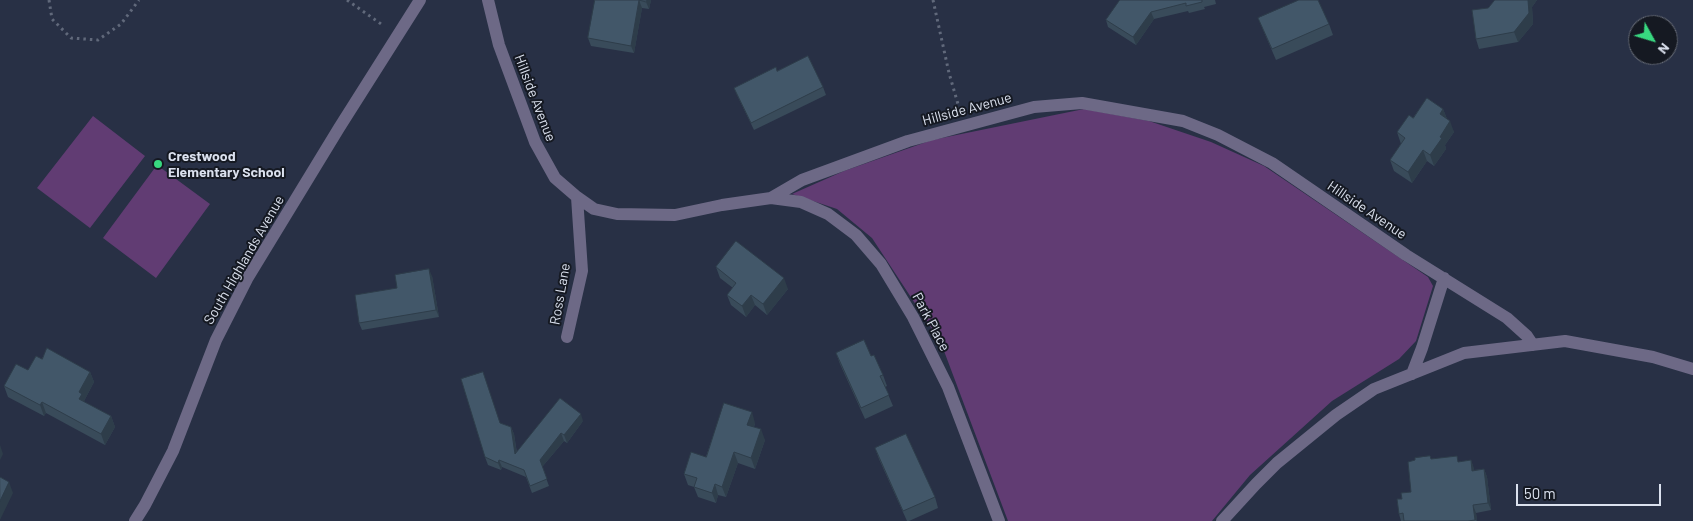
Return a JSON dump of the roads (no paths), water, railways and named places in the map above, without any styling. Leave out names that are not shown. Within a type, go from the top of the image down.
[{"type":"street","name":"South Highlands Avenue","points":[[134,521],[145,505],[174,451],[216,340],[247,279],[420,0]]},
{"type":"street","name":"Hillside Avenue","points":[[488,0],[499,45],[534,142],[555,178],[594,209],[617,214],[675,215],[722,205],[771,198],[802,180],[908,141],[1034,107],[1082,103],[1183,122],[1218,135],[1272,163],[1406,255],[1507,318],[1527,336],[1533,345]]},
{"type":"street","name":"Ross Lane","points":[[567,337],[582,270],[577,196]]},
{"type":"street","name":"Park Place","points":[[771,198],[801,202],[828,214],[856,235],[881,264],[913,317],[948,387],[1000,521]]},
{"type":"street","points":[[1412,374],[1444,278]]},
{"type":"street","points":[[1222,521],[1277,463],[1336,415],[1374,389],[1464,352],[1565,341],[1653,357],[1693,369]]},
{"type":"place","name":"Crestwood Elementary School","points":[[158,164]]}]
